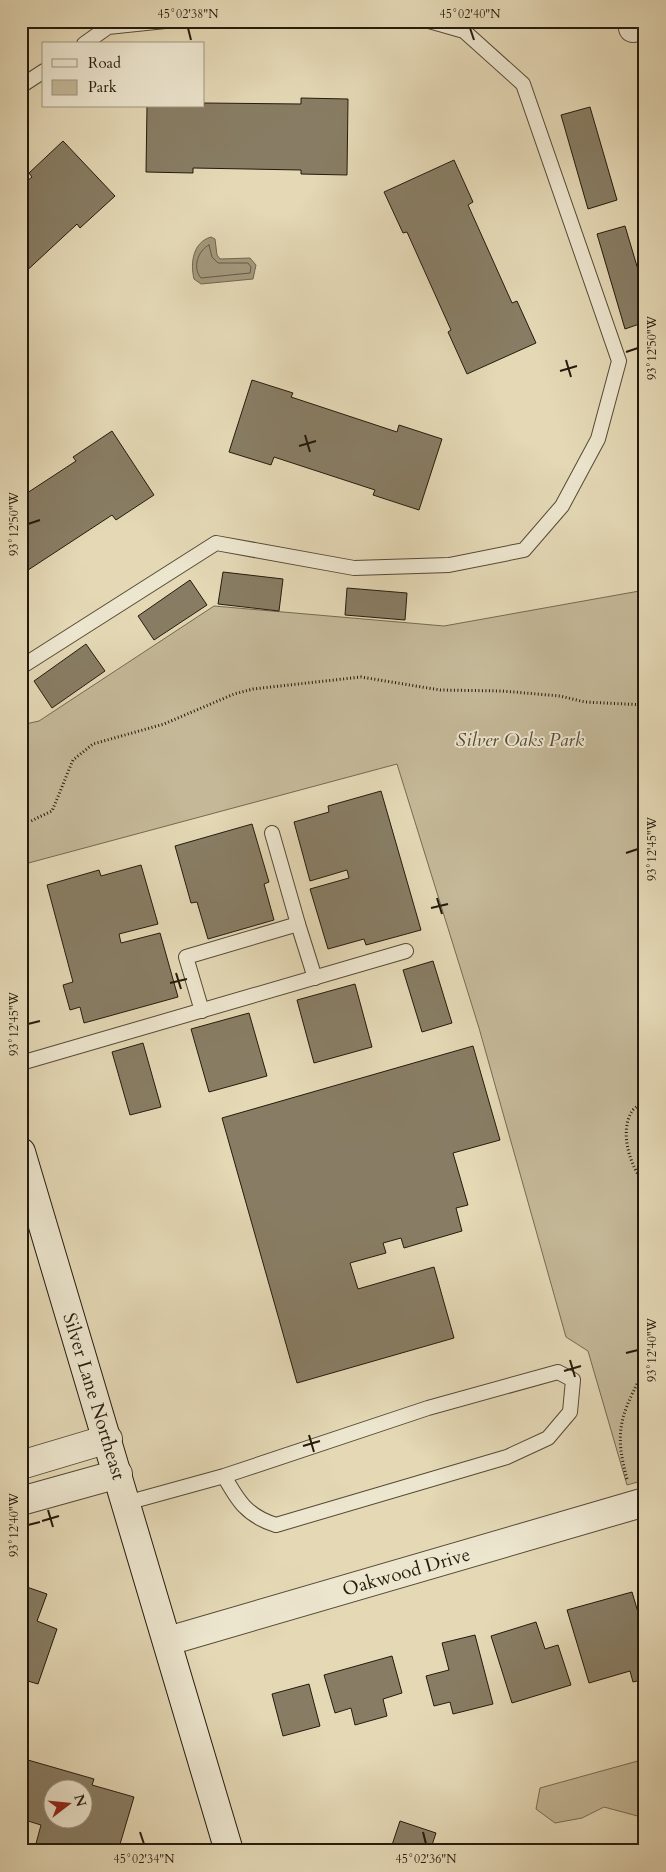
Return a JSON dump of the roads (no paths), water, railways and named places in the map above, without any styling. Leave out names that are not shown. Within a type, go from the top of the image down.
[{"type":"street","name":"Silver Lane Northeast","points":[[21,1152],[230,1851]]},
{"type":"street","points":[[21,1465],[108,1439]]},
{"type":"street","points":[[21,1501],[118,1474]]},
{"type":"street","name":"Oakwood Drive","points":[[168,1640],[645,1502]]},
{"type":"lane","points":[[87,42],[108,27],[165,21]]},
{"type":"lane","points":[[21,667],[216,543],[354,568],[450,566],[524,550],[562,506],[598,440],[618,360],[524,84],[464,31],[429,21]]},
{"type":"lane","points":[[21,86],[42,72]]},
{"type":"lane","points":[[272,833],[314,978]]},
{"type":"lane","points":[[202,1011],[186,957],[298,924]]},
{"type":"lane","points":[[21,1063],[406,951]]},
{"type":"lane","points":[[126,1503],[224,1476],[428,1408],[502,1387],[558,1372],[573,1380],[570,1412],[548,1438],[507,1456],[276,1525],[258,1520],[238,1501],[224,1476]]},
{"type":"water","points":[[211,237],[215,239],[217,255],[220,259],[250,258],[256,265],[253,279],[201,284],[194,279],[192,266],[194,254],[200,243]]},
{"type":"park label","name":"Silver Oaks Park","points":[[520,739]]}]
